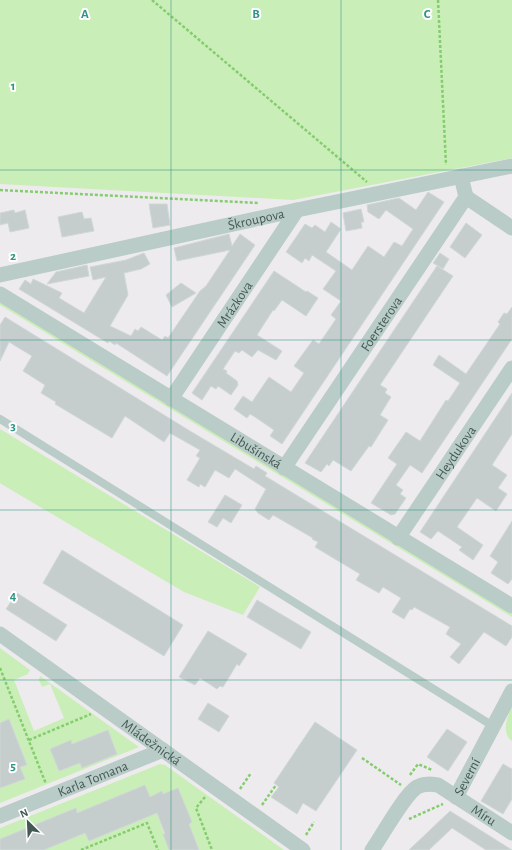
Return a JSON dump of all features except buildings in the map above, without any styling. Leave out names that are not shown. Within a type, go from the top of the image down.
[{"type":"street","name":"Škroupova","points":[[0,275],[297,210],[512,166]]},
{"type":"street","points":[[454,178],[466,197],[512,228]]},
{"type":"street","name":"Foersterova","points":[[284,468],[466,197]]},
{"type":"street","name":"Mrázkova","points":[[171,399],[297,210]]},
{"type":"street","name":"Libušínská","points":[[0,294],[398,538],[509,602]]},
{"type":"street","name":"Heydukova","points":[[398,538],[512,368]]},
{"type":"street","name":"Mládežnická","points":[[0,634],[163,750],[303,844]]},
{"type":"street","name":"Severní","points":[[372,850],[410,794],[418,786],[429,784],[438,786],[452,801],[512,691]]},
{"type":"street","name":"Karla Tomana","points":[[0,816],[163,750]]},
{"type":"street","name":"Míru","points":[[452,801],[512,833]]},
{"type":"lane","points":[[0,419],[493,726]]},
{"type":"path","points":[[152,0],[380,193]]},
{"type":"path","points":[[438,0],[454,178]]},
{"type":"path","points":[[0,190],[261,203]]},
{"type":"path","points":[[0,668],[47,786]]},
{"type":"path","points":[[29,740],[95,712]]},
{"type":"path","points":[[362,758],[403,786]]},
{"type":"path","points":[[398,792],[418,764],[436,772]]},
{"type":"path","points":[[260,807],[276,785]]},
{"type":"path","points":[[208,793],[196,808],[212,850]]},
{"type":"path","points":[[405,822],[412,817],[452,801]]},
{"type":"path","points":[[303,844],[314,822]]},
{"type":"path","points":[[81,850],[146,823],[158,850]]},
{"type":"green space","points":[[0,0],[512,0],[512,158],[293,200],[0,184]]},
{"type":"green space","points":[[0,302],[512,613],[512,617],[0,305]]},
{"type":"green space","points":[[0,429],[260,587],[243,615],[184,592],[0,483]]},
{"type":"green space","points":[[0,648],[30,670],[28,674],[14,680],[34,731],[64,718],[50,684],[42,687],[39,680],[40,676],[139,747],[0,803],[0,788],[25,779],[20,767],[27,765],[9,719],[0,723]],"holes":[[[108,730],[117,753],[82,768],[80,763],[59,771],[50,749],[71,740],[72,744]]]},
{"type":"green space","points":[[512,706],[512,741],[507,734],[506,725]]},
{"type":"green space","points":[[160,764],[165,765],[284,850],[199,850],[189,824],[162,792],[150,797],[145,785],[77,813],[75,809],[0,839],[0,828]]},
{"type":"green space","points":[[157,813],[169,850],[44,850],[85,833],[89,841]]}]
